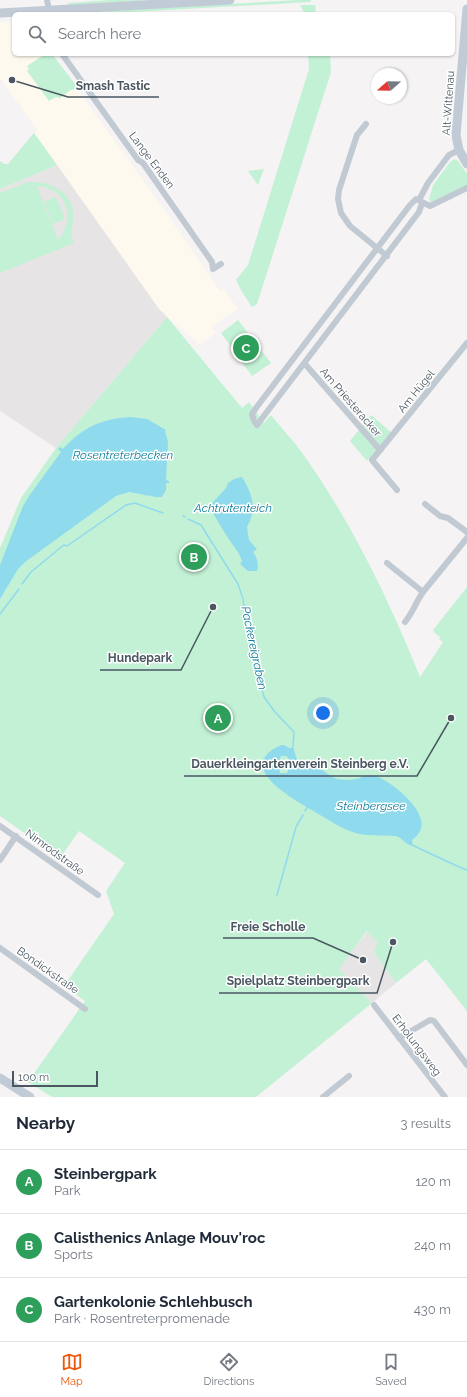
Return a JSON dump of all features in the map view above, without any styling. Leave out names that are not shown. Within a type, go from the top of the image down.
[{"type":"main road","points":[[42,12],[49,10],[230,0]]},
{"type":"main road","name":"Alt-Wittenau","points":[[459,150],[456,134],[467,9]]},
{"type":"main road","points":[[0,13],[12,13]]},
{"type":"main road","points":[[459,150],[467,164]]},
{"type":"main road","points":[[0,1078],[30,1097]]},
{"type":"street","points":[[47,0],[49,10]]},
{"type":"street","name":"Lange Enden","points":[[66,56],[138,160],[143,163],[212,262],[213,269],[221,264]]},
{"type":"street","points":[[366,124],[356,135],[339,190],[338,199],[341,213],[350,226],[386,256]]},
{"type":"street","points":[[459,150],[448,155],[428,183],[421,202],[419,212],[305,364],[257,425],[252,414],[410,205],[416,199],[421,202],[430,206],[467,188]]},
{"type":"street","name":"Am Hügel","points":[[380,450],[467,344]]},
{"type":"street","points":[[301,349],[310,356]]},
{"type":"street","name":"Am Priesteracker","points":[[305,364],[380,450],[372,460],[397,490]]},
{"type":"street","points":[[425,504],[440,516],[448,518],[467,532]]},
{"type":"street","points":[[405,622],[412,614],[423,592],[467,538]]},
{"type":"street","points":[[387,562],[423,592]]},
{"type":"street","name":"Nimrodstraße","points":[[0,826],[98,896]]},
{"type":"street","points":[[0,860],[16,836]]},
{"type":"street","name":"Bondickstraße","points":[[0,948],[85,1009]]},
{"type":"street","name":"Erholungsweg","points":[[374,1005],[443,1097]]},
{"type":"street","points":[[399,1038],[430,1020],[434,1021],[467,1065]]},
{"type":"street","points":[[323,1097],[349,1076]]},
{"type":"shaded area","points":[[12,21],[12,56],[53,56],[161,205],[220,291],[224,289],[238,309],[212,327],[216,333],[200,345],[159,309],[34,133],[37,130],[0,78],[0,22]]},
{"type":"shaded area","points":[[57,165],[159,309],[167,317],[56,448],[0,411],[0,189]]},
{"type":"shaded area","points":[[368,931],[377,942],[374,952],[396,983],[372,1003],[338,969]]},
{"type":"green space","points":[[111,0],[152,0],[69,5],[68,3]]},
{"type":"green space","points":[[311,0],[311,2],[128,12],[91,12]]},
{"type":"green space","points":[[300,5],[315,5],[316,12],[304,12]]},
{"type":"green space","points":[[42,56],[54,56],[78,88],[69,91],[59,99],[58,97],[49,101],[27,71],[29,69],[27,66]]},
{"type":"green space","points":[[308,56],[330,56],[331,72],[257,304],[252,307],[236,280],[248,265],[309,69]]},
{"type":"green space","points":[[34,133],[57,165],[0,189],[0,161],[4,164],[8,164]]},
{"type":"green space","points":[[454,159],[458,161],[467,174],[467,186],[431,202],[429,199],[433,185]]},
{"type":"green space","points":[[264,169],[258,185],[248,171]]},
{"type":"green space","points":[[31,182],[47,184],[61,191],[66,196],[73,210],[71,233],[74,243],[0,273],[0,193]],"holes":[[[37,186],[56,192],[62,198],[68,214],[64,231],[58,240]]]},
{"type":"green space","points":[[56,197],[65,219],[53,224],[44,202]]},
{"type":"green space","points":[[167,317],[242,408],[249,402],[264,423],[271,415],[301,451],[339,509],[369,564],[383,591],[420,677],[443,642],[433,630],[467,587],[467,1011],[426,959],[396,983],[374,952],[377,942],[367,931],[339,969],[372,1003],[256,1097],[52,1097],[28,1082],[85,1001],[64,986],[114,914],[106,891],[125,863],[79,831],[60,858],[0,816],[0,548],[21,498],[56,448]]},
{"type":"green space","points":[[238,320],[271,363],[252,376],[221,333]]},
{"type":"green space","points":[[371,415],[392,433],[367,461],[350,441]]},
{"type":"water","name":"Rosentreterbecken","points":[[130,417],[147,419],[166,430],[168,442],[166,480],[169,481],[169,483],[166,483],[166,490],[162,497],[147,495],[146,497],[145,495],[129,492],[116,496],[25,562],[18,569],[0,599],[0,565],[23,506],[61,452],[58,449],[60,447],[63,449],[70,441],[85,430],[101,422]]},
{"type":"water","name":"Achtrutenteich","points":[[242,477],[249,489],[253,507],[247,527],[249,540],[257,549],[253,552],[256,556],[258,566],[257,571],[248,571],[240,564],[242,561],[239,554],[209,509],[226,488],[228,483],[234,479]]},
{"type":"water","name":"Steinbergsee","points":[[281,745],[289,748],[293,746],[296,757],[301,764],[319,768],[335,778],[352,780],[371,775],[386,781],[404,795],[418,812],[421,820],[421,828],[418,835],[412,840],[413,846],[396,836],[355,833],[332,822],[294,799],[272,782],[265,772],[263,763],[268,754]],"holes":[[[281,756],[286,756],[290,760],[289,768],[287,773],[280,773],[278,764]]]},
{"type":"waterway","name":"Packereigraben","points":[[22,584],[31,572],[60,548],[64,545],[67,546],[126,505],[135,503],[163,513]]},
{"type":"waterway","name":"Packereigraben","points":[[188,519],[201,525],[238,584],[243,599],[249,639],[264,697],[275,712],[294,732],[293,746]]},
{"type":"waterway","name":"Packereigraben","points":[[0,614],[19,589]]},
{"type":"waterway","points":[[305,811],[308,806]]},
{"type":"waterway","points":[[277,895],[296,827],[303,815]]},
{"type":"waterway","name":"Packereigraben","points":[[412,845],[467,870]]},
{"type":"place","name":"Smash Tastic","points":[[12,80]]},
{"type":"place","name":"Gartenkolonie Schlehbusch","points":[[246,348]]},
{"type":"place","name":"Calisthenics Anlage Mouv'roc","points":[[194,557]]},
{"type":"place","name":"Hundepark","points":[[213,607]]},
{"type":"place","name":"Steinbergpark","points":[[218,718]]},
{"type":"place","name":"Dauerkleingartenverein Steinberg e.V.","points":[[451,718]]},
{"type":"place","name":"Spielplatz Steinbergpark","points":[[393,942]]},
{"type":"place","name":"Freie Scholle","points":[[363,960]]}]
